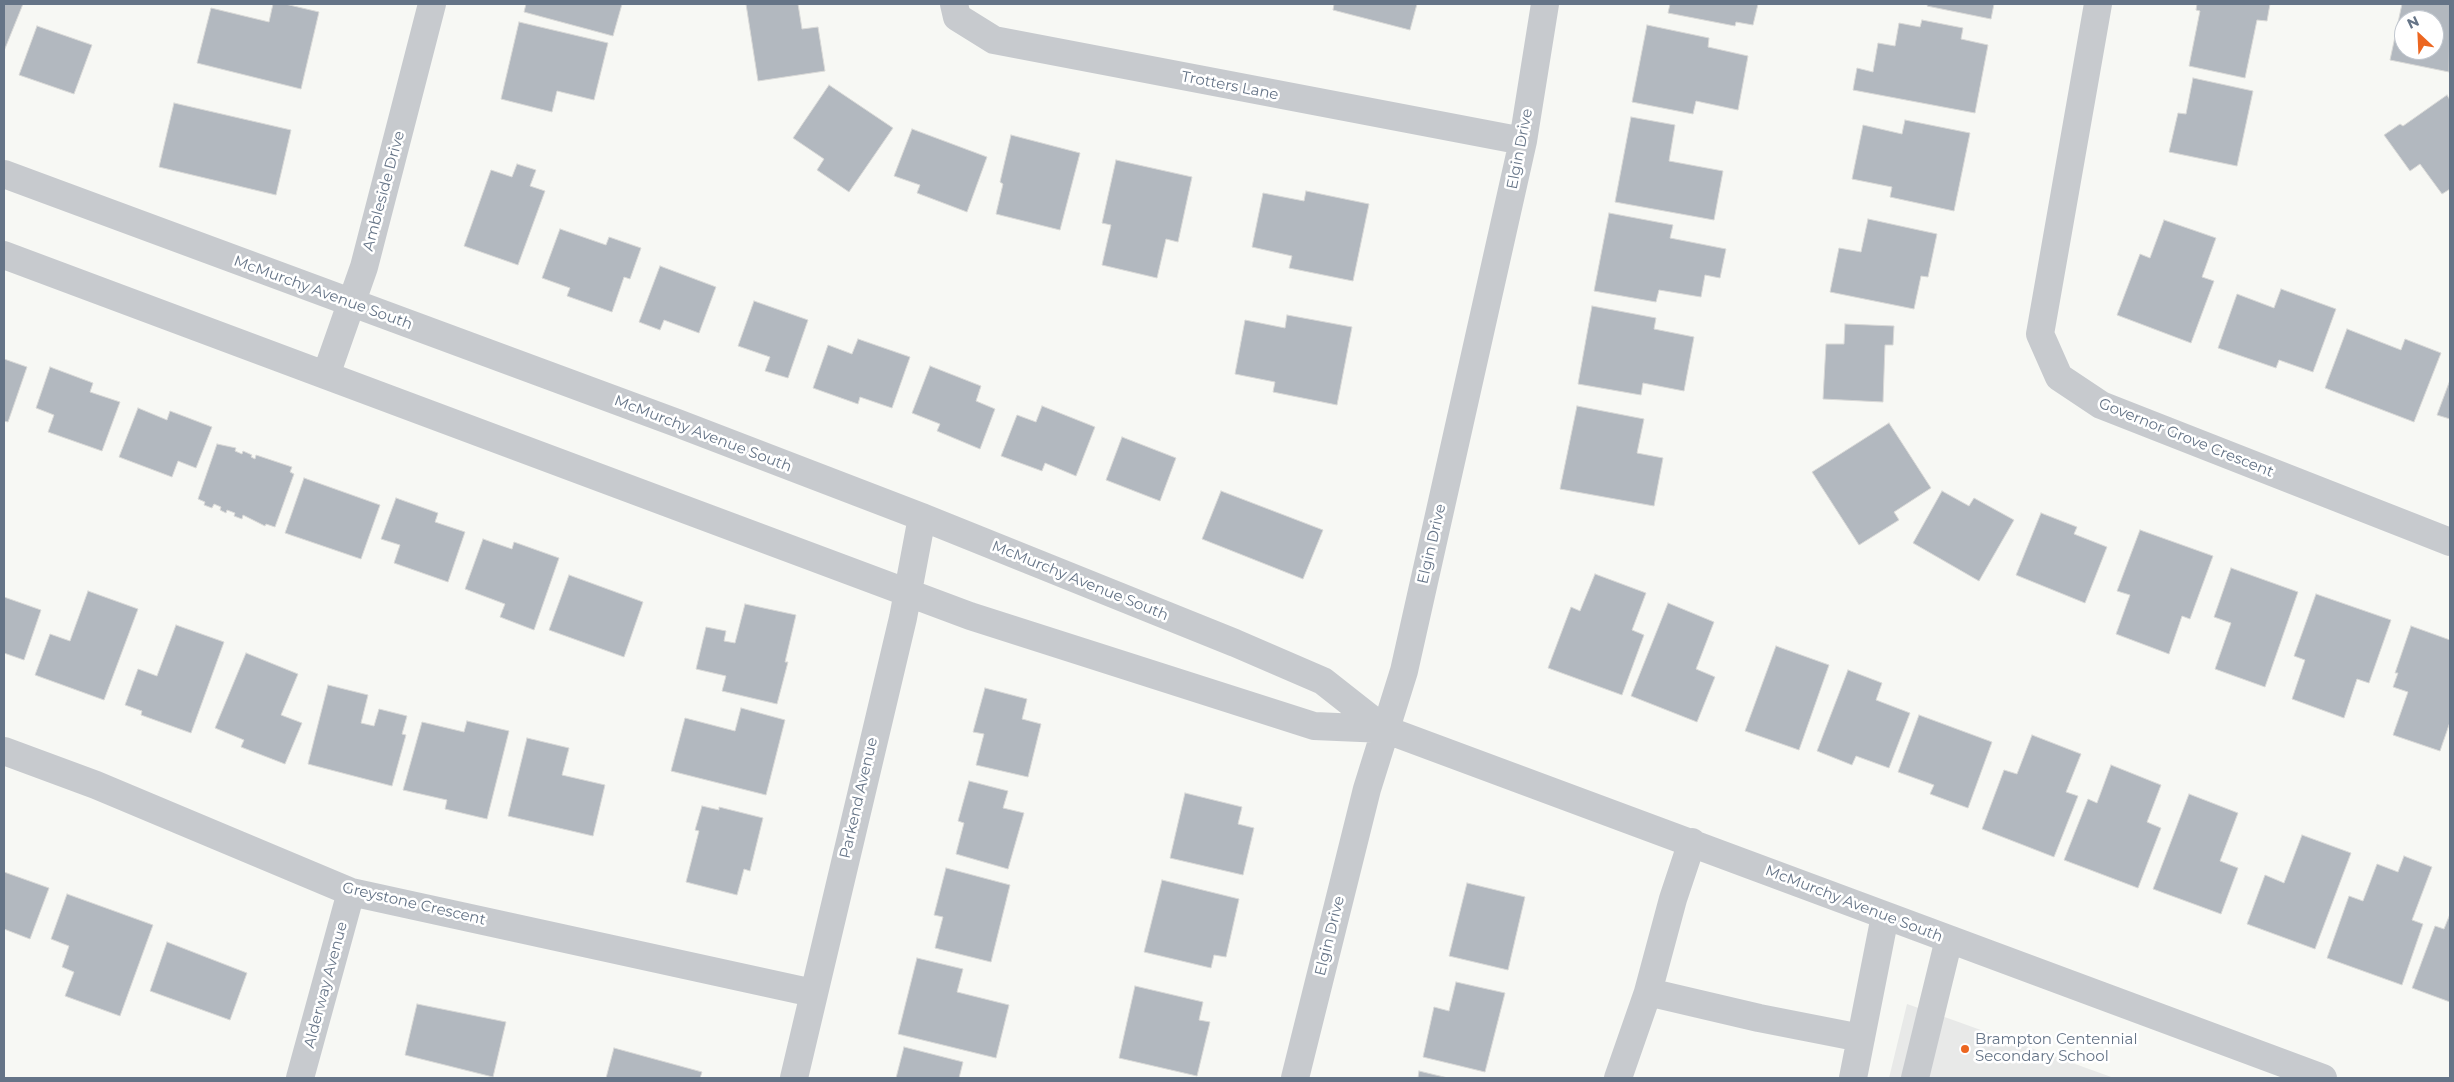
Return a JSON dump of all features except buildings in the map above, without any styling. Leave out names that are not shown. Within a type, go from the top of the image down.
[{"type":"street","name":"Ambleside Drive","points":[[326,375],[352,304],[432,4]]},
{"type":"street","name":"Trotters Lane","points":[[954,4],[956,17],[994,40],[1524,141]]},
{"type":"street","name":"Elgin Drive","points":[[1295,1078],[1367,789],[1384,729],[1404,670],[1524,141],[1545,4]]},
{"type":"street","name":"Governor Grove Crescent","points":[[2098,4],[2040,334],[2059,378],[2101,405],[2450,542]]},
{"type":"street","name":"McMurchy Avenue South","points":[[4,174],[677,423],[922,517],[1236,642],[1323,681],[1384,729]]},
{"type":"street","name":"McMurchy Avenue South","points":[[4,255],[970,616],[1314,726],[1384,729],[2323,1078]]},
{"type":"street","name":"Parkend Avenue","points":[[794,1078],[903,618],[922,517]]},
{"type":"street","name":"Greystone Crescent","points":[[4,752],[96,785],[351,892],[813,993]]},
{"type":"street","points":[[1618,1078],[1648,992],[1673,899],[1692,842]]},
{"type":"street","name":"Alderway Avenue","points":[[300,1078],[351,892]]},
{"type":"street","points":[[1853,1078],[1885,916]]},
{"type":"street","points":[[1915,1078],[1948,940]]},
{"type":"street","points":[[1648,992],[1759,1018],[1861,1038]]},
{"type":"shaded area","name":"Brampton Centennial Secondary School","points":[[1907,1004],[1953,1020],[2114,1078],[1889,1078]]},
{"type":"place","name":"Brampton Centennial Secondary School","points":[[1965,1049]]}]
